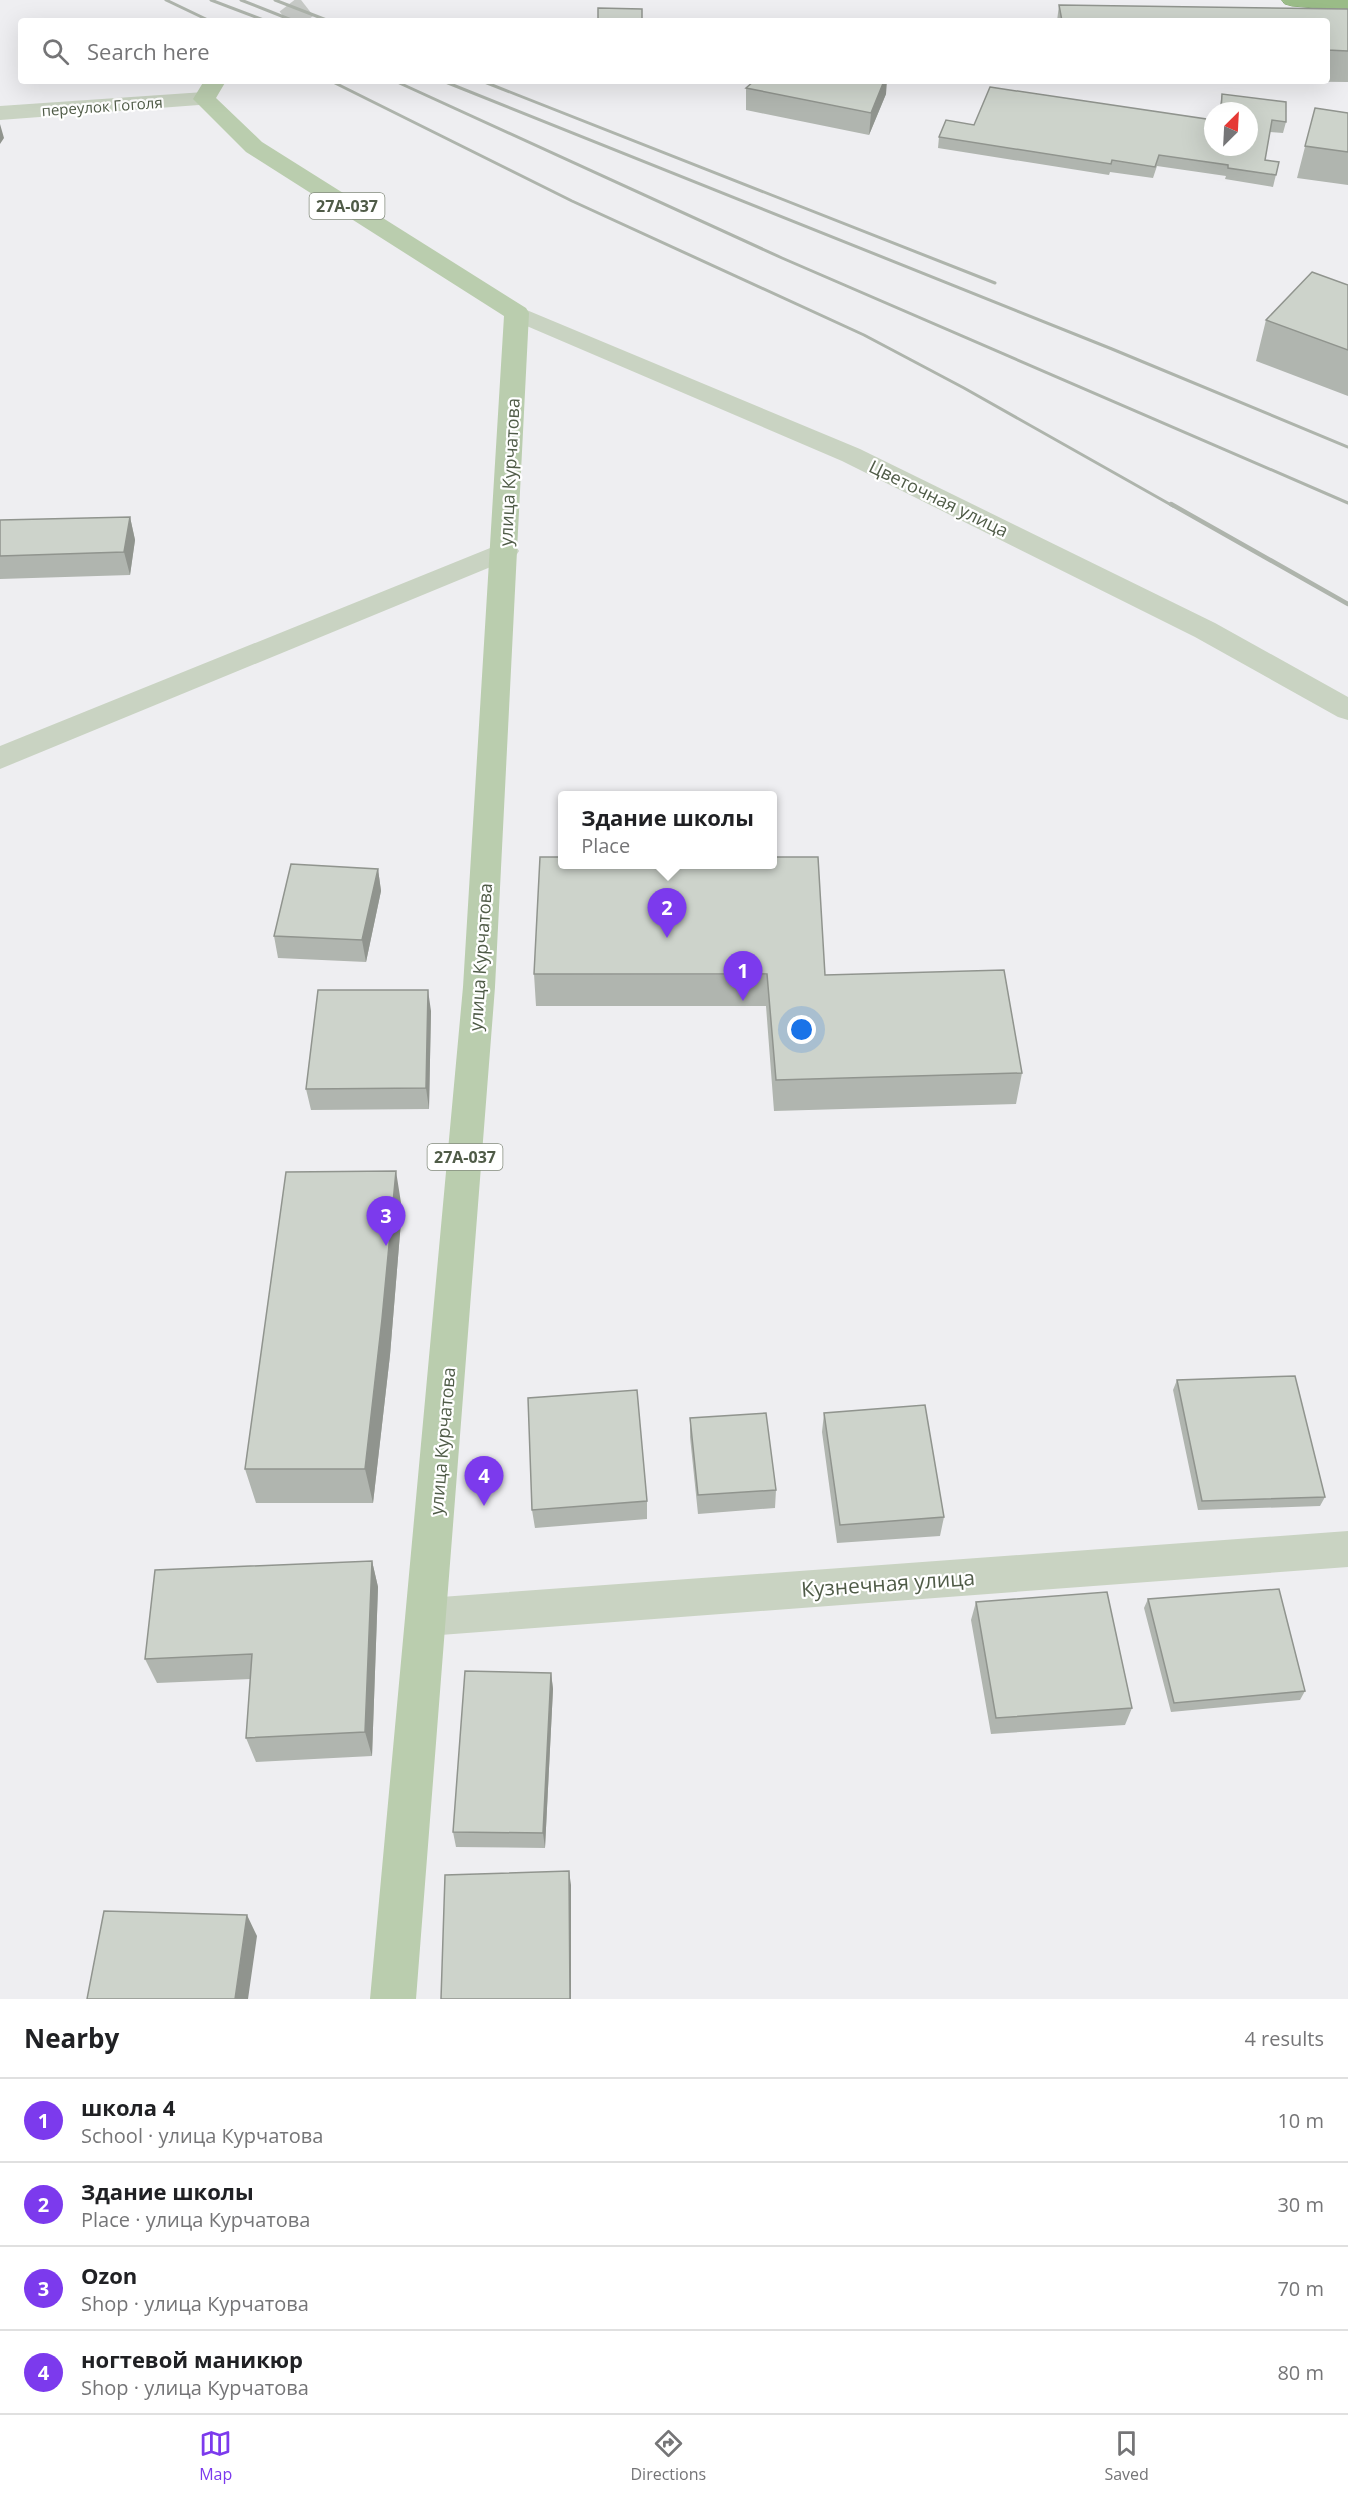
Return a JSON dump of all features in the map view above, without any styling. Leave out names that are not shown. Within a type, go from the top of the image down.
[{"type":"highway","points":[[1294,0],[1348,6]]},
{"type":"main road","name":"27А-037","points":[[210,90],[254,147],[517,313]]},
{"type":"main road","name":"улица Курчатова","points":[[393,1999],[479,987],[517,313]]},
{"type":"street","name":"переулок Гоголя","points":[[0,113],[210,90]]},
{"type":"street","name":"Цветочная улица","points":[[517,313],[851,455],[1205,630],[1348,710]]},
{"type":"street","points":[[0,758],[505,551]]},
{"type":"street","name":"Кузнечная улица","points":[[427,1617],[1348,1548]]},
{"type":"building","points":[[1059,5],[1348,9],[1348,51],[1330,50],[1330,18],[1061,18]]},
{"type":"building","points":[[598,8],[642,9],[642,18],[598,18]]},
{"type":"building","points":[[751,84],[883,84],[871,113],[746,88]]},
{"type":"building","points":[[990,87],[1204,119],[1204,156],[1258,156],[1258,102],[1222,102],[1222,94],[1286,102],[1286,122],[1272,120],[1265,160],[1279,162],[1276,175],[1159,155],[1155,167],[1112,160],[1111,164],[939,137],[946,120],[974,125]]},
{"type":"building","points":[[1315,108],[1348,113],[1348,152],[1305,146]]},
{"type":"building","points":[[1312,272],[1348,285],[1348,350],[1266,320]]},
{"type":"building","points":[[130,517],[124,552],[0,556],[0,520]]},
{"type":"building","points":[[540,857],[558,857],[558,869],[777,869],[777,857],[818,857],[825,975],[1004,970],[1022,1073],[776,1080],[767,974],[534,974]]},
{"type":"building","points":[[291,864],[378,869],[362,940],[274,936]]},
{"type":"building","points":[[318,990],[428,990],[426,1088],[306,1089]]},
{"type":"building","points":[[396,1171],[365,1469],[245,1469],[286,1172]]},
{"type":"building","points":[[1295,1376],[1325,1497],[1202,1501],[1177,1380]]},
{"type":"building","points":[[637,1390],[647,1501],[532,1510],[528,1398]]},
{"type":"building","points":[[925,1405],[944,1517],[840,1525],[824,1413]]},
{"type":"building","points":[[766,1413],[776,1490],[698,1495],[690,1418]]},
{"type":"building","points":[[372,1561],[365,1732],[246,1738],[252,1654],[145,1659],[155,1570]]},
{"type":"building","points":[[1279,1589],[1305,1691],[1174,1703],[1148,1599]]},
{"type":"building","points":[[1107,1592],[1132,1708],[996,1718],[976,1602]]},
{"type":"building","points":[[465,1671],[551,1673],[543,1833],[453,1832]]},
{"type":"building","points":[[569,1871],[570,1999],[441,1999],[445,1875]]},
{"type":"building","points":[[104,1911],[247,1915],[235,1999],[87,1999]]},
{"type":"tunnel","points":[[291,18],[314,0]]},
{"type":"railway","points":[[166,0],[204,18]]},
{"type":"railway","points":[[211,0],[258,18]]},
{"type":"railway","points":[[241,0],[286,18]]},
{"type":"railway","points":[[275,0],[321,18]]},
{"type":"railway","points":[[337,84],[572,201],[864,335],[964,388],[1173,506]]},
{"type":"railway","points":[[402,84],[782,258],[1348,503]]},
{"type":"railway","points":[[450,84],[1112,349],[1348,447]]},
{"type":"railway","points":[[490,84],[995,283]]},
{"type":"railway","points":[[1171,504],[1348,604]]},
{"type":"place","name":"Здание школы","points":[[667,938]]},
{"type":"place","name":"школа 4","points":[[743,1001]]},
{"type":"place","name":"Ozon","points":[[386,1246]]},
{"type":"place","name":"ногтевой маникюр","points":[[484,1506]]}]
